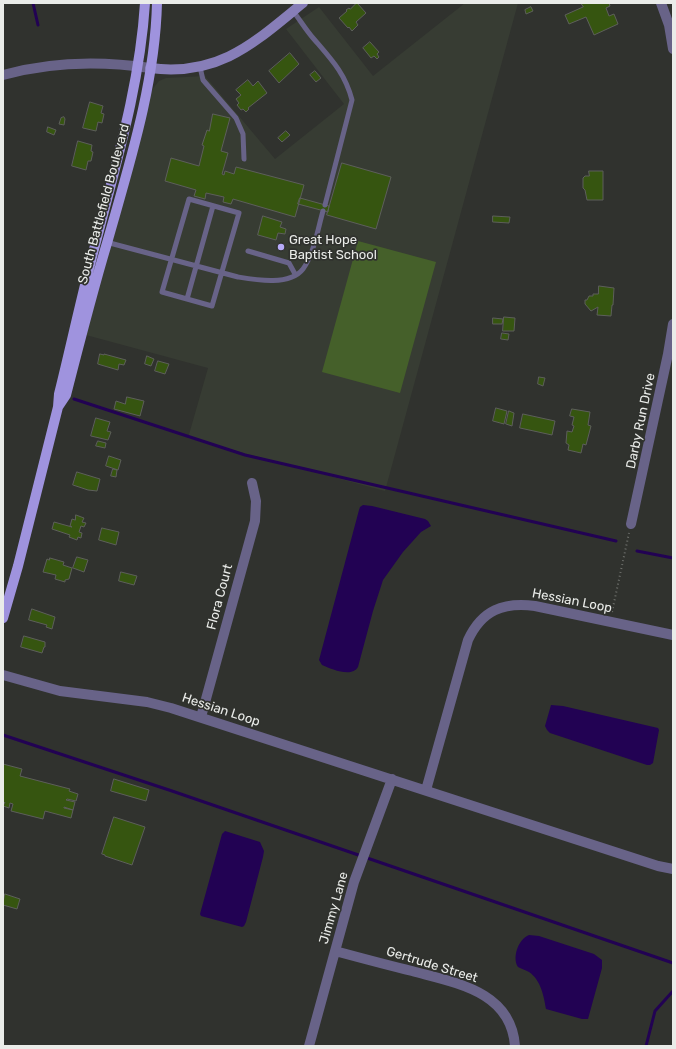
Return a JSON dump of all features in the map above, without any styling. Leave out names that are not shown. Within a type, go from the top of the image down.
[{"type":"main road","name":"South Battlefield Boulevard","points":[[3,618],[18,566],[58,407],[59,394],[96,240],[118,160],[133,91],[144,23],[145,3]]},
{"type":"main road","name":"South Battlefield Boulevard","points":[[58,407],[66,395],[107,242],[127,175],[150,68],[157,3]]},
{"type":"street","points":[[3,75],[35,68],[90,63],[137,66],[166,70],[200,67],[238,52],[257,40],[303,3]]},
{"type":"street","points":[[661,3],[669,25],[673,49]]},
{"type":"street","name":"Darby Run Drive","points":[[631,524],[666,365],[673,324]]},
{"type":"street","name":"Flora Court","points":[[201,717],[254,521],[256,501],[252,483]]},
{"type":"street","name":"Hessian Loop","points":[[426,790],[468,640],[484,618],[497,609],[513,605],[524,605],[673,635]]},
{"type":"street","name":"Hessian Loop","points":[[3,676],[60,691],[159,704],[658,866],[673,869]]},
{"type":"street","name":"Jimmy Lane","points":[[309,1046],[358,869],[392,779]]},
{"type":"street","name":"Gertrude Street","points":[[335,952],[450,981],[470,988],[486,997],[499,1007],[508,1018],[513,1031],[515,1046]]},
{"type":"lane","points":[[293,11],[312,37],[338,67],[348,86],[352,100],[325,205]]},
{"type":"lane","points":[[200,67],[203,80],[236,118],[243,134],[244,159]]},
{"type":"lane","points":[[189,199],[239,213],[212,306],[162,292],[172,260],[189,199]]},
{"type":"lane","points":[[187,299],[213,206]]},
{"type":"lane","points":[[96,240],[222,273],[245,278],[273,281],[289,278],[302,270],[309,258],[323,211]]},
{"type":"lane","points":[[248,251],[289,263],[295,274]]},
{"type":"path","points":[[610,622],[631,524]]},
{"type":"shaded area","name":"Great Hope Baptist School","points":[[465,3],[518,3],[385,491],[188,438],[208,368],[86,335],[151,91],[159,81],[166,78],[205,76],[275,159],[344,104],[286,29],[319,7],[373,76]]},
{"type":"shaded area","points":[[363,505],[425,519],[431,526],[421,532],[403,552],[383,580],[358,667],[351,672],[341,672],[322,665],[319,660],[359,510]]},
{"type":"shaded area","points":[[551,705],[563,706],[658,728],[659,730],[653,763],[647,765],[550,733],[545,726]]},
{"type":"shaded area","points":[[225,831],[260,842],[264,851],[246,922],[242,927],[201,916],[200,914],[222,834]]},
{"type":"shaded area","points":[[529,935],[539,936],[594,954],[602,960],[602,968],[588,1019],[582,1019],[546,1009],[541,989],[536,979],[529,972],[518,967],[516,963],[517,949],[522,940]]},
{"type":"green space","points":[[358,241],[436,262],[400,393],[322,372]]},
{"type":"building","points":[[357,3],[366,13],[356,22],[358,25],[352,31],[339,18],[347,11],[346,10],[349,8],[350,9]]},
{"type":"building","points":[[581,3],[609,3],[610,6],[606,8],[609,16],[614,14],[618,24],[594,35],[586,17],[569,24],[565,15],[583,7]]},
{"type":"building","points":[[531,7],[533,11],[526,14],[525,10]]},
{"type":"building","points":[[370,42],[379,52],[377,54],[379,57],[377,59],[374,56],[371,58],[363,48]]},
{"type":"building","points":[[290,53],[299,64],[279,83],[269,71]]},
{"type":"building","points":[[315,71],[321,78],[316,82],[310,75]]},
{"type":"building","points":[[248,80],[253,86],[258,81],[267,93],[248,108],[249,109],[246,112],[243,109],[241,110],[237,105],[239,103],[236,99],[241,95],[236,90]]},
{"type":"building","points":[[90,102],[103,106],[101,113],[104,114],[102,123],[98,122],[96,131],[83,128]]},
{"type":"building","points":[[213,114],[230,118],[221,151],[228,153],[222,174],[224,175],[225,171],[234,174],[236,167],[304,185],[295,217],[233,199],[231,204],[223,202],[224,197],[206,193],[205,199],[194,196],[196,190],[165,181],[171,158],[199,166],[204,146],[202,145],[207,130],[209,131]]},
{"type":"building","points":[[64,117],[64,125],[59,124],[61,118]]},
{"type":"building","points":[[48,127],[56,130],[54,135],[47,132]]},
{"type":"building","points":[[286,131],[290,135],[282,142],[278,138]]},
{"type":"building","points":[[78,141],[92,145],[91,151],[93,152],[91,161],[88,161],[86,170],[72,166]]},
{"type":"building","points":[[342,163],[391,177],[376,229],[327,215]]},
{"type":"building","points":[[589,171],[603,171],[603,200],[587,200],[585,190],[583,188],[583,178],[585,176],[589,176]]},
{"type":"building","points":[[300,198],[329,206],[328,212],[298,204]]},
{"type":"building","points":[[263,216],[282,222],[280,227],[286,229],[285,234],[278,233],[276,240],[258,235]]},
{"type":"building","points":[[493,216],[510,217],[509,223],[493,222]]},
{"type":"building","points":[[599,286],[614,288],[611,316],[597,315],[598,307],[591,311],[585,304],[585,300],[587,300],[589,296],[598,294]]},
{"type":"building","points":[[504,317],[515,318],[514,331],[503,331]]},
{"type":"building","points":[[493,318],[503,319],[502,324],[493,324]]},
{"type":"building","points":[[502,333],[509,334],[508,340],[501,339]]},
{"type":"building","points":[[100,354],[126,360],[124,365],[119,364],[118,370],[98,364]]},
{"type":"building","points":[[147,356],[154,359],[151,366],[145,364]]},
{"type":"building","points":[[158,361],[169,364],[165,374],[155,371]]},
{"type":"building","points":[[539,377],[545,378],[543,386],[538,384]]},
{"type":"building","points":[[127,397],[144,401],[140,416],[114,409],[116,401],[125,404]]},
{"type":"building","points":[[496,408],[507,411],[504,424],[493,421]]},
{"type":"building","points":[[572,409],[590,412],[588,425],[591,426],[586,445],[583,444],[581,453],[568,450],[569,445],[566,443],[567,431],[572,432],[574,426],[572,425],[574,417],[570,416]]},
{"type":"building","points":[[509,411],[514,413],[512,426],[506,424]]},
{"type":"building","points":[[523,414],[555,421],[552,435],[520,428]]},
{"type":"building","points":[[96,418],[110,422],[107,431],[111,432],[108,440],[91,436]]},
{"type":"building","points":[[98,441],[106,443],[105,448],[96,446]]},
{"type":"building","points":[[109,456],[121,460],[118,470],[106,466]]},
{"type":"building","points":[[113,469],[117,470],[116,477],[111,476]]},
{"type":"building","points":[[77,472],[100,479],[97,491],[88,490],[73,485]]},
{"type":"building","points":[[76,515],[84,518],[82,522],[86,523],[84,527],[81,526],[79,532],[82,533],[81,538],[78,537],[77,540],[69,537],[70,535],[52,529],[54,522],[72,527],[70,526],[72,519],[75,520]]},
{"type":"building","points":[[102,528],[119,532],[116,545],[99,540]]},
{"type":"building","points":[[77,557],[88,560],[84,572],[73,568]]},
{"type":"building","points":[[50,558],[64,562],[63,565],[72,568],[69,579],[65,580],[65,582],[55,579],[56,575],[43,572],[47,559],[49,560]]},
{"type":"building","points":[[121,572],[137,576],[134,585],[119,581]]},
{"type":"building","points":[[32,609],[55,617],[52,629],[46,627],[47,625],[29,620]]},
{"type":"building","points":[[24,636],[45,642],[45,647],[42,653],[21,647]]},
{"type":"building","points":[[3,764],[22,769],[20,776],[70,789],[69,791],[78,794],[76,801],[66,800],[75,802],[73,810],[71,818],[45,811],[43,819],[11,811],[13,804],[10,803],[9,808],[3,806],[5,802],[3,804]]},
{"type":"building","points":[[114,779],[149,790],[146,801],[111,791]]},
{"type":"building","points":[[114,817],[145,827],[132,865],[102,854]]},
{"type":"building","points":[[5,894],[20,899],[17,909],[3,905]]},
{"type":"waterway","points":[[33,3],[38,25]]},
{"type":"waterway","points":[[74,399],[245,455],[616,541]]},
{"type":"waterway","points":[[637,551],[673,558]]},
{"type":"waterway","points":[[3,735],[172,791],[673,963]]},
{"type":"waterway","points":[[646,1046],[655,1011],[673,991]]},
{"type":"place","name":"Great Hope Baptist School","points":[[281,247]]}]
